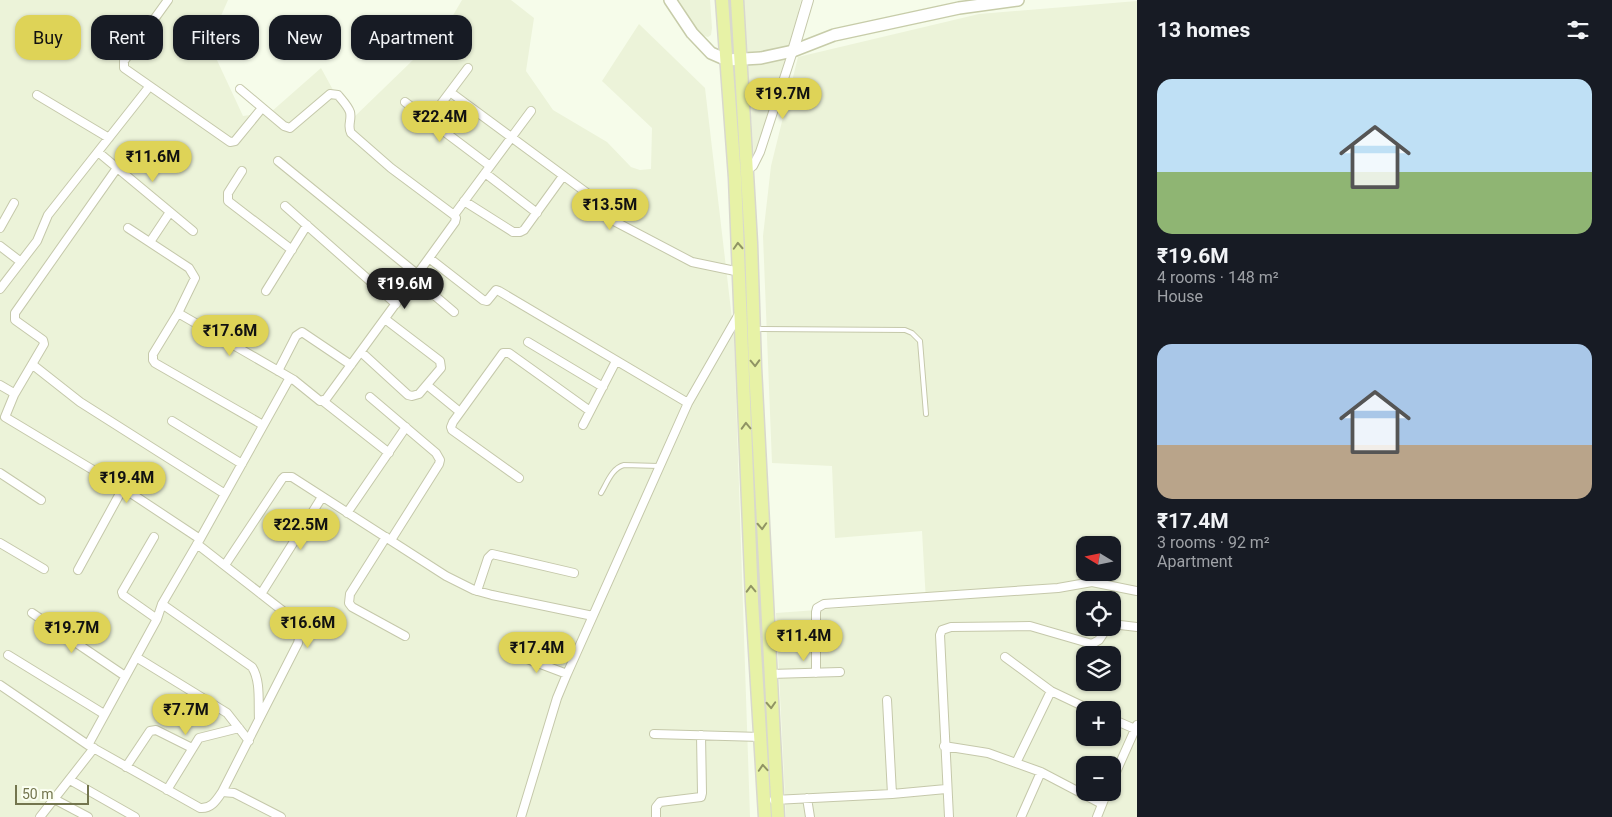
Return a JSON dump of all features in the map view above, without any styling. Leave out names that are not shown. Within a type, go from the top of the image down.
[{"type":"highway","points":[[722,0],[742,310],[748,329],[770,674],[771,800],[765,817]]},
{"type":"highway","points":[[737,0],[746,171],[752,601],[761,737],[771,800],[778,817]]},
{"type":"main road","points":[[670,0],[692,33],[711,53],[727,60],[761,58],[793,51],[834,35],[959,8],[1018,0]]},
{"type":"street","points":[[168,0],[123,63],[124,68],[230,142],[235,141],[262,108]]},
{"type":"street","points":[[746,171],[753,166],[760,152],[808,0]]},
{"type":"street","points":[[428,120],[468,68]]},
{"type":"street","points":[[1,284],[37,241],[48,215],[149,87]]},
{"type":"street","points":[[240,89],[284,126],[290,128],[330,94],[338,95],[349,110],[348,128],[350,133],[456,218],[396,304],[326,400],[323,401]]},
{"type":"street","points":[[450,92],[587,192],[589,195],[589,207],[692,262],[740,272]]},
{"type":"street","points":[[37,95],[109,138]]},
{"type":"street","points":[[405,102],[537,212]]},
{"type":"street","points":[[454,215],[531,111]]},
{"type":"street","points":[[98,152],[193,231]]},
{"type":"street","points":[[278,161],[415,276],[454,312]]},
{"type":"street","points":[[0,424],[14,395],[43,347],[43,340],[16,320],[15,313],[117,168]]},
{"type":"street","points":[[242,172],[228,193],[228,200],[292,250]]},
{"type":"street","points":[[464,201],[517,233],[524,230],[563,176]]},
{"type":"street","points":[[0,228],[14,203]]},
{"type":"street","points":[[285,206],[396,304]]},
{"type":"street","points":[[150,242],[170,212]]},
{"type":"street","points":[[266,291],[307,225]]},
{"type":"street","points":[[128,228],[189,268],[195,278],[178,313],[153,354],[155,363],[263,426]]},
{"type":"street","points":[[0,246],[21,262]]},
{"type":"street","points":[[429,258],[483,300],[487,301],[496,290],[500,291],[688,403]]},
{"type":"street","points":[[520,817],[567,674],[688,403],[742,310]]},
{"type":"street","points":[[178,313],[294,380],[389,452]]},
{"type":"street","points":[[361,352],[408,395],[416,396],[441,368],[440,361],[385,319]]},
{"type":"street","points":[[278,371],[296,336],[302,332],[351,365]]},
{"type":"street","points":[[528,342],[603,387]]},
{"type":"street","points":[[519,478],[452,430],[452,424],[503,353],[509,353],[590,411]]},
{"type":"street","points":[[583,425],[616,361]]},
{"type":"street","points":[[33,365],[80,402],[225,494]]},
{"type":"street","points":[[40,817],[70,780],[91,747],[104,714],[157,619],[162,604],[288,381],[290,379],[294,380]]},
{"type":"street","points":[[0,385],[14,395]]},
{"type":"street","points":[[427,385],[460,412]]},
{"type":"street","points":[[370,397],[436,453],[440,460],[350,594],[349,604],[352,607],[404,636]]},
{"type":"street","points":[[0,685],[91,747],[200,808],[206,809],[211,806],[222,792],[249,741],[298,643],[301,629],[296,622],[198,542],[123,488],[5,416]]},
{"type":"street","points":[[172,421],[242,464]]},
{"type":"street","points":[[347,512],[406,427]]},
{"type":"street","points":[[0,473],[41,500]]},
{"type":"street","points":[[225,565],[284,477],[292,478],[446,576],[477,591],[593,616]]},
{"type":"street","points":[[78,570],[123,488]]},
{"type":"street","points":[[261,594],[322,497]]},
{"type":"street","points":[[154,537],[122,592],[123,596],[157,619]]},
{"type":"street","points":[[0,543],[44,569]]},
{"type":"street","points":[[477,591],[488,558],[492,554],[574,573]]},
{"type":"street","points":[[816,673],[816,612],[817,608],[824,604],[1058,588],[1092,582],[1137,591]]},
{"type":"street","points":[[162,604],[252,666],[258,682],[259,721]]},
{"type":"street","points":[[32,613],[125,676]]},
{"type":"street","points":[[1121,625],[1137,627]]},
{"type":"street","points":[[948,817],[940,635],[942,630],[951,627],[1030,626],[1092,644],[1102,636]]},
{"type":"street","points":[[514,654],[567,674]]},
{"type":"street","points":[[8,655],[104,714]]},
{"type":"street","points":[[136,657],[227,713],[249,741]]},
{"type":"street","points":[[1005,657],[1051,691],[1076,703]]},
{"type":"street","points":[[770,674],[840,672]]},
{"type":"street","points":[[1016,763],[1051,691]]},
{"type":"street","points":[[887,700],[892,794]]},
{"type":"street","points":[[1121,722],[1136,727],[1121,761]]},
{"type":"street","points":[[167,790],[199,738],[239,728]]},
{"type":"street","points":[[126,767],[150,730],[156,730],[192,748]]},
{"type":"street","points":[[654,734],[761,737]]},
{"type":"street","points":[[656,817],[656,807],[660,802],[700,796],[702,793],[701,735]]},
{"type":"street","points":[[944,746],[988,753],[1041,772],[1102,804]]},
{"type":"street","points":[[1021,817],[1041,772]]},
{"type":"street","points":[[70,780],[135,817]]},
{"type":"street","points":[[771,800],[892,794],[946,789]]},
{"type":"street","points":[[222,792],[234,793],[281,817]]},
{"type":"street","points":[[807,798],[810,817]]},
{"type":"street","points":[[54,799],[88,817]]},
{"type":"street","points":[[1097,817],[1103,801]]},
{"type":"street","points":[[208,817],[211,806]]},
{"type":"lane","points":[[748,329],[905,330],[912,332],[920,341],[926,414]]},
{"type":"lane","points":[[602,493],[614,470],[619,466],[660,466]]},
{"type":"shaded area","points":[[0,0],[228,0],[221,15],[173,15],[173,60],[217,60],[243,116],[271,112],[321,68],[350,121],[413,60],[472,60],[472,15],[453,15],[462,0],[511,0],[534,18],[526,71],[553,110],[607,142],[631,167],[640,170],[651,169],[652,128],[602,81],[639,24],[705,88],[734,336],[750,817],[0,817]]},
{"type":"shaded area","points":[[676,0],[710,0],[711,35],[708,37],[701,35],[697,31]]},
{"type":"shaded area","points":[[742,0],[801,0],[790,48],[746,53]]},
{"type":"shaded area","points":[[1137,1],[1137,817],[786,817],[776,613],[926,602],[922,531],[835,538],[832,466],[772,463],[763,236],[771,166],[798,57],[979,14]]},
{"type":"shaded area","points":[[787,56],[769,121],[754,157],[747,64]]}]
